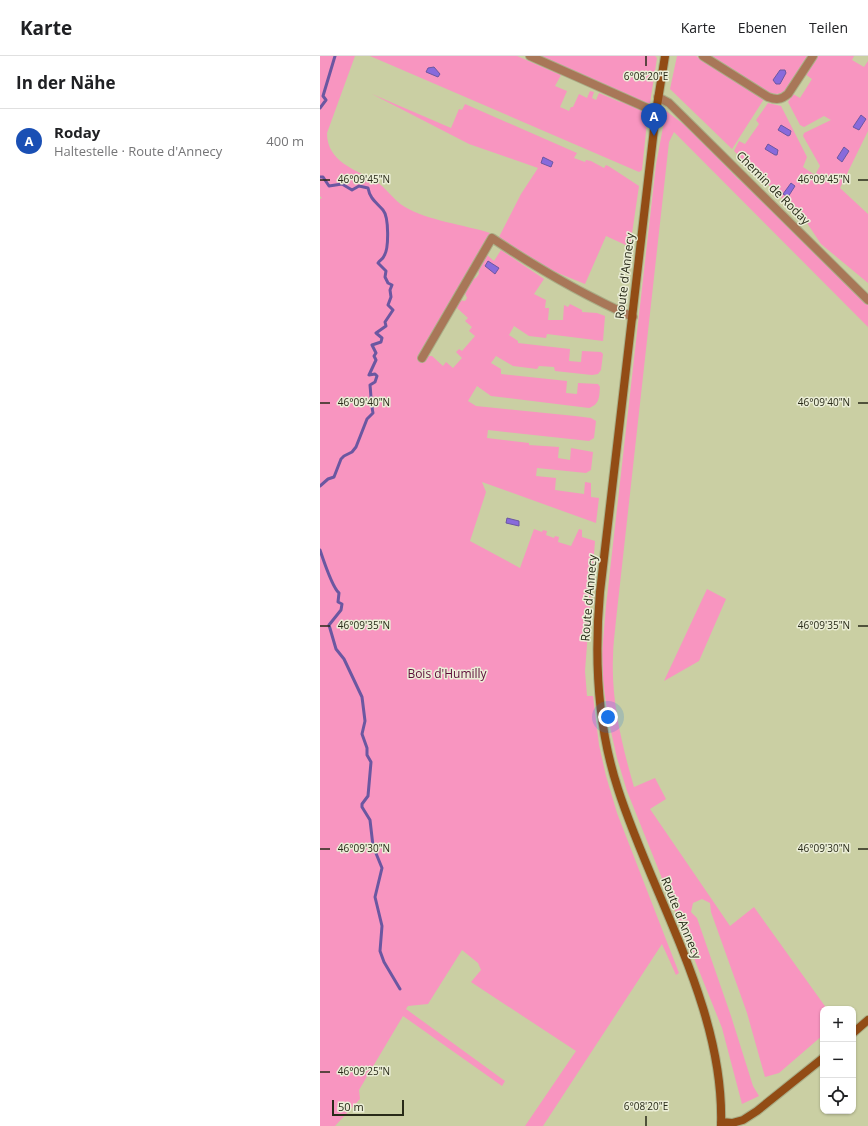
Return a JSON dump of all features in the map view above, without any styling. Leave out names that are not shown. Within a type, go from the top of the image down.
[{"type":"main road","name":"Route d'Annecy","points":[[666,56],[656,112],[598,623],[596,660],[599,696],[606,741],[617,788],[692,976],[710,1031],[717,1066],[721,1124]]},
{"type":"main road","points":[[856,1030],[868,1020]]},
{"type":"main road","points":[[721,1124],[743,1120],[757,1111],[820,1060]]},
{"type":"street","points":[[530,56],[656,112]]},
{"type":"street","points":[[703,56],[768,97],[778,99],[788,94],[813,56]]},
{"type":"street","name":"Chemin de Roday","points":[[658,98],[669,103],[727,158],[868,300]]},
{"type":"street","points":[[422,358],[492,238],[554,278],[633,317]]},
{"type":"green space","name":"Bois d'Humilly","points":[[320,56],[355,56],[327,133],[328,143],[337,158],[351,168],[375,181],[387,190],[397,201],[414,212],[490,233],[418,359],[424,362],[428,356],[432,356],[443,366],[446,362],[453,368],[462,358],[456,352],[459,349],[462,351],[475,336],[469,331],[472,327],[465,321],[468,318],[457,308],[459,300],[465,301],[467,298],[464,291],[472,279],[476,278],[479,274],[478,269],[486,254],[494,261],[501,250],[544,279],[534,294],[546,300],[545,308],[549,308],[548,320],[563,320],[564,305],[568,307],[570,304],[582,310],[582,312],[597,313],[605,316],[603,341],[547,334],[546,338],[529,336],[514,326],[509,335],[518,341],[518,343],[570,349],[569,361],[581,362],[582,351],[601,352],[603,354],[601,370],[598,374],[592,375],[555,371],[554,367],[539,366],[537,369],[513,366],[496,356],[491,363],[501,369],[501,374],[567,381],[566,393],[577,394],[578,383],[598,384],[600,387],[599,397],[593,406],[589,408],[491,396],[477,386],[468,401],[476,406],[591,418],[596,421],[594,438],[589,441],[488,430],[487,438],[529,443],[529,445],[559,447],[558,458],[570,460],[571,448],[593,452],[591,470],[586,473],[537,468],[536,476],[556,478],[555,490],[584,494],[585,482],[591,483],[591,497],[599,498],[596,523],[482,482],[486,492],[470,541],[520,568],[534,529],[542,532],[543,530],[547,531],[546,535],[554,538],[555,536],[559,537],[558,542],[571,546],[579,529],[582,530],[582,537],[595,541],[585,671],[587,696],[593,696],[599,745],[617,813],[679,973],[676,975],[662,944],[543,1126],[525,1126],[576,1051],[471,982],[481,970],[478,963],[462,950],[428,1004],[408,1006],[406,1009],[505,1081],[502,1086],[403,1016],[359,1090],[360,1099],[335,1126],[320,1126],[320,199],[322,198],[320,196]]},
{"type":"green space","points":[[370,56],[517,56],[561,75],[555,86],[567,91],[560,107],[569,111],[571,107],[573,107],[579,94],[587,98],[590,91],[594,92],[592,98],[596,100],[599,93],[620,102],[621,100],[648,112],[642,170],[639,172]]},
{"type":"green space","points":[[538,56],[655,56],[657,58],[650,103],[646,105]]},
{"type":"green space","points":[[677,56],[696,56],[764,99],[732,149],[670,89]]},
{"type":"green space","points":[[712,56],[807,56],[784,92],[777,94],[770,93]]},
{"type":"green space","points":[[817,56],[854,56],[852,60],[864,67],[868,61],[868,131],[840,188],[868,214],[868,283],[821,244],[807,223],[734,151],[739,141],[745,144],[759,124],[756,120],[768,103],[781,106],[807,157],[803,167],[815,175],[820,166],[803,136],[804,133],[831,120],[824,116],[804,127],[800,125],[788,102],[793,94],[800,98],[812,79],[805,74]]},
{"type":"green space","points":[[372,94],[451,128],[459,109],[462,110],[465,104],[577,153],[574,158],[585,162],[586,160],[591,161],[604,168],[606,165],[610,167],[639,186],[630,247],[606,236],[585,284],[543,267],[498,239],[521,194],[538,168],[469,144]]},
{"type":"green space","points":[[666,111],[694,132],[738,179],[745,183],[868,305],[868,327],[674,132],[669,142],[616,620],[613,652],[614,690],[618,723],[634,787],[655,778],[666,799],[650,809],[730,926],[754,907],[825,1006],[820,1006],[820,1038],[779,1073],[765,1077],[747,1013],[711,912],[710,903],[702,899],[693,903],[691,912],[697,918],[731,1016],[753,1086],[759,1096],[742,1104],[722,1028],[627,791],[617,758],[608,718],[603,680],[602,654],[606,606],[656,165]]},
{"type":"green space","points":[[707,589],[726,599],[699,661],[664,681]]},
{"type":"shaded area","points":[[434,67],[440,74],[438,77],[426,72],[428,68]]},
{"type":"shaded area","points":[[780,70],[785,70],[786,73],[780,84],[776,84],[773,80]]},
{"type":"shaded area","points":[[861,115],[866,119],[859,130],[853,127]]},
{"type":"shaded area","points":[[781,125],[791,131],[790,135],[788,136],[778,130]]},
{"type":"shaded area","points":[[768,144],[778,150],[777,155],[765,149]]},
{"type":"shaded area","points":[[844,147],[849,151],[842,162],[837,158]]},
{"type":"shaded area","points":[[543,157],[553,162],[551,167],[541,163]]},
{"type":"shaded area","points":[[791,183],[795,186],[788,197],[783,194]]},
{"type":"shaded area","points":[[488,261],[499,268],[495,274],[485,266]]},
{"type":"shaded area","points":[[507,518],[519,521],[519,526],[506,523]]},
{"type":"waterway","points":[[320,108],[326,100],[323,96],[335,56]]},
{"type":"waterway","points":[[320,177],[323,177],[329,186],[342,184],[352,190],[359,186],[368,188],[372,198],[383,210],[387,226],[387,247],[383,258],[378,263],[386,271],[385,277],[388,283],[392,285],[390,290],[391,297],[388,305],[393,310],[385,322],[386,326],[376,333],[382,338],[381,342],[372,345],[376,353],[374,356],[376,360],[369,375],[375,374],[377,376],[375,382],[370,385],[373,413],[367,419],[356,447],[352,452],[341,459],[334,477],[328,479],[320,486]]},
{"type":"waterway","points":[[320,550],[331,580],[339,593],[338,602],[342,604],[341,610],[329,625],[336,649],[344,659],[362,697],[365,721],[362,734],[367,748],[367,755],[371,762],[368,796],[362,804],[362,807],[370,820],[373,846],[382,868],[375,897],[382,926],[380,951],[384,962],[400,989]]},
{"type":"place","name":"Roday","points":[[654,136]]}]
